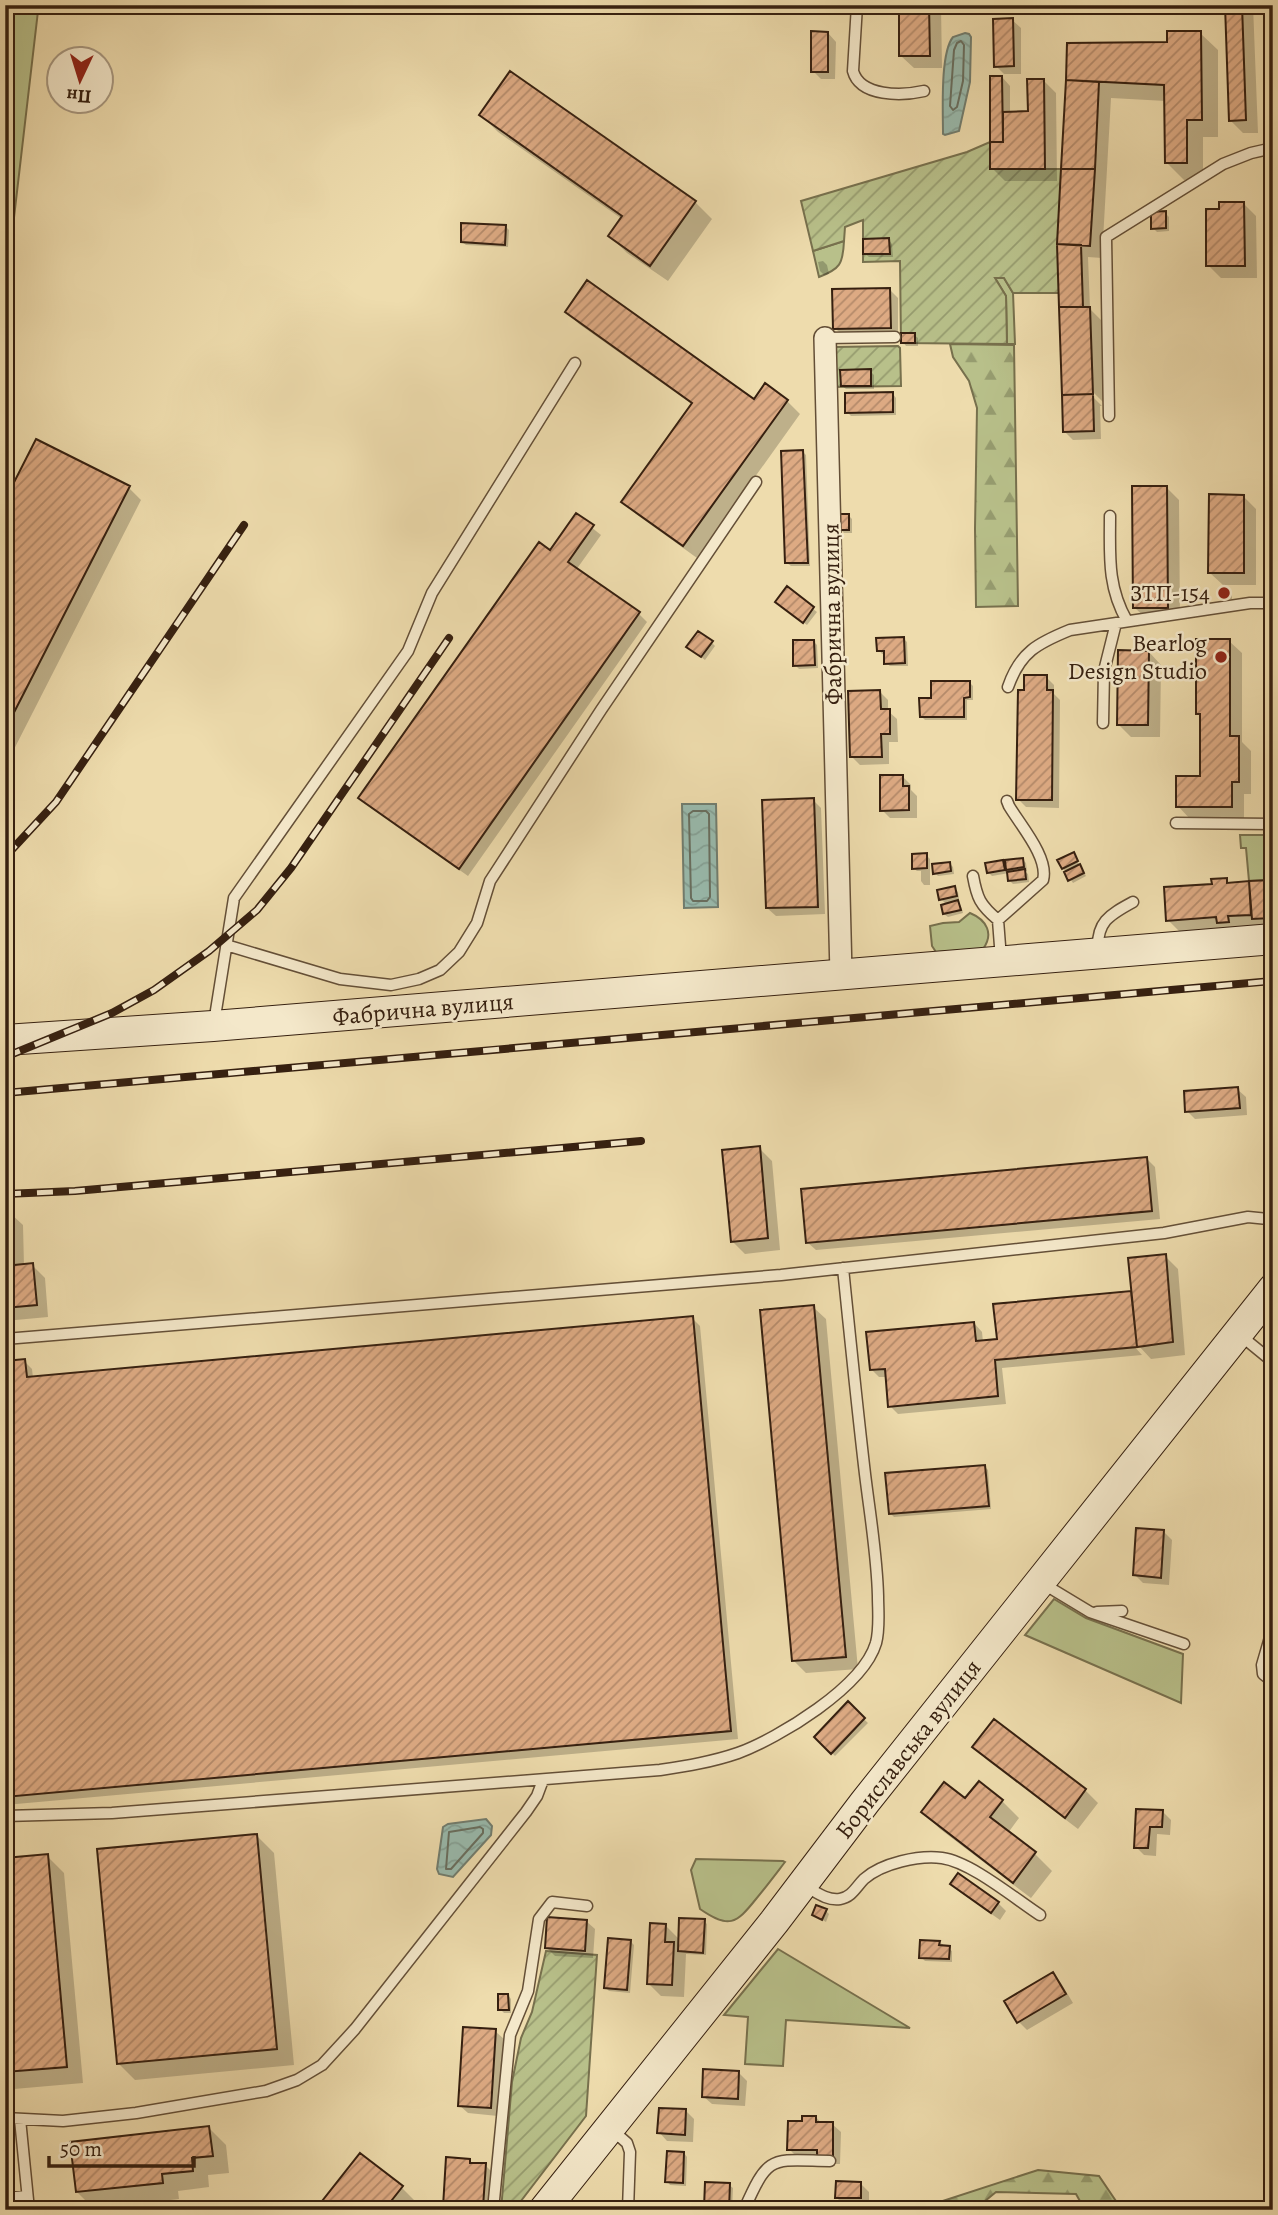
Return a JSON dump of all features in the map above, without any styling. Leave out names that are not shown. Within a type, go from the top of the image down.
[{"type":"street","name":"Фабрична вулиця","points":[[825,338],[841,974]]},
{"type":"street","name":"Фабрична вулиця","points":[[5,1040],[213,1026],[1273,939]]},
{"type":"street","name":"Бориславська вулиця","points":[[544,2210],[1039,1581],[1273,1289]]},
{"type":"lane","points":[[857,5],[853,71],[855,79],[860,84],[894,94],[924,91]]},
{"type":"lane","points":[[1108,416],[1106,236],[1223,164],[1273,148]]},
{"type":"lane","points":[[825,338],[895,337]]},
{"type":"lane","points":[[213,1026],[234,898],[408,651],[432,593],[575,363]]},
{"type":"lane","points":[[226,944],[340,979],[391,985],[419,979],[440,970],[459,952],[477,923],[490,881],[601,710],[756,482]]},
{"type":"lane","points":[[1103,723],[1104,671],[1121,622],[1110,570],[1110,516]]},
{"type":"lane","points":[[1008,687],[1014,670],[1023,657],[1044,640],[1070,630],[1250,603],[1273,603]]},
{"type":"lane","points":[[998,920],[1043,880],[1045,872],[1041,858],[1007,801]]},
{"type":"lane","points":[[1176,823],[1273,824]]},
{"type":"lane","points":[[972,876],[977,897],[984,908],[998,920],[1001,962]]},
{"type":"lane","points":[[1098,953],[1097,940],[1104,922],[1113,913],[1133,902]]},
{"type":"lane","points":[[5,1339],[782,1275],[1164,1233],[1248,1217],[1273,1221]]},
{"type":"lane","points":[[5,1816],[112,1813],[543,1780],[697,1765],[738,1753],[767,1740],[825,1704],[846,1687],[869,1659],[876,1642],[878,1617],[877,1567],[843,1268]]},
{"type":"lane","points":[[1237,1333],[1273,1362]]},
{"type":"lane","points":[[1039,1581],[1090,1612],[1184,1644]]},
{"type":"lane","points":[[1090,1612],[1122,1611]]},
{"type":"lane","points":[[1273,1627],[1262,1665],[1263,1674],[1273,1682]]},
{"type":"lane","points":[[5,2118],[63,2121],[136,2113],[266,2091],[297,2080],[323,2065],[355,2029],[526,1812],[537,1796],[543,1780]]},
{"type":"lane","points":[[803,1884],[821,1895],[839,1899],[847,1897],[865,1879],[883,1868],[916,1859],[941,1858],[962,1864],[1040,1915]]},
{"type":"lane","points":[[493,2210],[510,2035],[528,1991],[540,1919],[552,1902],[587,1906]]},
{"type":"lane","points":[[20,2119],[29,2210]]},
{"type":"lane","points":[[609,2127],[627,2143],[630,2152],[628,2210]]},
{"type":"lane","points":[[744,2210],[758,2180],[770,2165],[781,2160],[830,2161]]},
{"type":"lane","points":[[5,2198],[27,2196]]},
{"type":"green space","points":[[5,5],[41,5],[38,11],[5,295]]},
{"type":"green space","points":[[990,142],[991,169],[1061,169],[1059,293],[1013,293],[1004,278],[995,278],[1006,296],[1007,344],[901,343],[900,261],[863,262],[863,220],[845,227],[844,241],[813,251],[801,201],[967,152]]},
{"type":"green space","points":[[844,241],[839,265],[819,277],[813,251]]},
{"type":"green space","points":[[995,278],[1004,278],[1013,293],[1015,344],[1007,344],[1006,296]]},
{"type":"green space","points":[[950,344],[1014,345],[1018,606],[976,607],[977,408],[969,381],[953,357]]},
{"type":"green space","points":[[898,346],[901,386],[834,387],[834,347]]},
{"type":"green space","points":[[1240,835],[1265,835],[1273,839],[1273,880],[1249,881],[1246,848],[1241,848]]},
{"type":"green space","points":[[970,913],[981,919],[987,928],[988,938],[983,949],[936,952],[932,946],[930,926],[959,922]]},
{"type":"green space","points":[[1054,1599],[1086,1618],[1183,1654],[1181,1703],[1025,1635]]},
{"type":"green space","points":[[696,1859],[785,1862],[743,1914],[731,1921],[725,1921],[700,1909],[691,1870]]},
{"type":"green space","points":[[778,1949],[910,2028],[786,2020],[783,2066],[745,2064],[748,2017],[724,2015]]},
{"type":"green space","points":[[546,1951],[597,1955],[586,2116],[514,2210],[501,2210],[512,2082],[521,2038],[532,2012]]},
{"type":"green space","points":[[1038,2170],[1099,2176],[1122,2210],[1085,2210],[1076,2194],[996,2192],[974,2210],[915,2210]]},
{"type":"water","points":[[965,33],[971,37],[970,82],[959,131],[945,135],[943,97],[946,56],[953,37]]},
{"type":"water","points":[[682,804],[716,804],[718,907],[684,908]]},
{"type":"water","points":[[486,1819],[492,1826],[491,1835],[453,1877],[439,1874],[437,1869],[443,1827]]},
{"type":"building","points":[[899,5],[929,5],[930,56],[899,56]]},
{"type":"building","points":[[1225,5],[1242,5],[1246,120],[1229,121]]},
{"type":"building","points":[[1013,18],[1014,66],[994,67],[993,19]]},
{"type":"building","points":[[811,31],[828,32],[828,72],[811,72]]},
{"type":"building","points":[[1167,31],[1201,31],[1202,120],[1187,120],[1187,163],[1165,163],[1164,85],[1066,80],[1067,43],[1167,42]]},
{"type":"building","points":[[510,71],[696,201],[650,266],[608,236],[622,216],[479,115]]},
{"type":"building","points":[[990,76],[1002,76],[1003,142],[990,142]]},
{"type":"building","points":[[1027,79],[1044,79],[1045,169],[990,169],[990,142],[1003,142],[1003,112],[1028,111]]},
{"type":"building","points":[[1066,80],[1099,82],[1095,169],[1061,169]]},
{"type":"building","points":[[1061,169],[1095,169],[1090,246],[1057,244]]},
{"type":"building","points":[[1219,202],[1244,202],[1245,266],[1206,266],[1206,209],[1219,209]]},
{"type":"building","points":[[1166,211],[1166,228],[1151,229],[1151,212]]},
{"type":"building","points":[[461,223],[506,225],[505,245],[461,242]]},
{"type":"building","points":[[889,238],[890,254],[863,254],[863,239]]},
{"type":"building","points":[[1057,244],[1081,245],[1083,307],[1059,307]]},
{"type":"building","points":[[587,280],[754,399],[765,383],[788,400],[683,546],[621,502],[692,403],[565,312]]},
{"type":"building","points":[[890,288],[891,328],[833,329],[832,289]]},
{"type":"building","points":[[1059,307],[1090,307],[1093,394],[1062,395]]},
{"type":"building","points":[[901,333],[915,333],[915,343],[901,343]]},
{"type":"building","points":[[871,369],[871,386],[841,386],[840,370]]},
{"type":"building","points":[[893,392],[893,412],[845,413],[845,393]]},
{"type":"building","points":[[1093,394],[1094,431],[1063,432],[1062,395]]},
{"type":"building","points":[[36,439],[130,486],[5,730],[5,500]]},
{"type":"building","points":[[1269,444],[1273,444],[1273,508],[1267,508]]},
{"type":"building","points":[[803,450],[808,563],[785,563],[781,451]]},
{"type":"building","points":[[1132,486],[1167,486],[1168,608],[1133,608]]},
{"type":"building","points":[[1209,494],[1244,495],[1244,573],[1208,573]]},
{"type":"building","points":[[576,513],[594,525],[568,562],[640,612],[459,869],[358,798],[539,542],[550,550]]},
{"type":"building","points":[[838,514],[849,514],[849,530],[838,530]]},
{"type":"building","points":[[787,586],[814,607],[803,623],[775,602]]},
{"type":"building","points":[[698,631],[713,641],[701,657],[686,647]]},
{"type":"building","points":[[904,637],[905,663],[884,664],[884,651],[877,651],[876,638]]},
{"type":"building","points":[[1196,639],[1230,639],[1230,736],[1239,736],[1239,782],[1232,782],[1232,807],[1176,807],[1176,776],[1200,776],[1200,714],[1196,714]]},
{"type":"building","points":[[793,640],[814,640],[815,665],[793,666]]},
{"type":"building","points":[[1118,650],[1149,651],[1148,725],[1117,725]]},
{"type":"building","points":[[1024,675],[1047,675],[1047,690],[1053,690],[1052,800],[1016,800],[1018,690],[1024,690]]},
{"type":"building","points":[[931,681],[970,681],[970,697],[964,698],[964,717],[920,717],[919,698],[931,698]]},
{"type":"building","points":[[880,690],[881,709],[890,709],[890,734],[881,734],[882,757],[850,757],[848,691]]},
{"type":"building","points":[[880,775],[903,775],[903,786],[909,786],[909,810],[880,811]]},
{"type":"building","points":[[814,798],[818,907],[766,908],[762,800]]},
{"type":"building","points":[[1074,852],[1078,861],[1062,869],[1057,860]]},
{"type":"building","points":[[927,853],[927,868],[912,869],[912,854]]},
{"type":"building","points":[[1023,858],[1024,867],[1006,870],[1005,860]]},
{"type":"building","points":[[1003,860],[1005,870],[987,873],[985,863]]},
{"type":"building","points":[[950,862],[951,871],[933,874],[932,864]]},
{"type":"building","points":[[1080,864],[1084,873],[1068,881],[1064,872]]},
{"type":"building","points":[[1025,869],[1026,879],[1008,881],[1007,872]]},
{"type":"building","points":[[1227,878],[1227,883],[1249,881],[1251,915],[1228,916],[1229,922],[1217,923],[1216,917],[1166,921],[1164,887],[1212,884],[1211,879]]},
{"type":"building","points":[[1273,880],[1273,918],[1252,919],[1249,881]]},
{"type":"building","points":[[955,886],[957,896],[939,900],[937,890]]},
{"type":"building","points":[[958,900],[961,910],[943,914],[941,905]]},
{"type":"building","points":[[1238,1087],[1240,1108],[1185,1112],[1184,1091]]},
{"type":"building","points":[[760,1146],[768,1238],[731,1242],[722,1150]]},
{"type":"building","points":[[1147,1157],[1152,1211],[806,1243],[801,1189]]},
{"type":"building","points":[[5,1211],[11,1211],[12,1251],[5,1251]]},
{"type":"building","points":[[1166,1254],[1173,1342],[1137,1347],[1128,1258]]},
{"type":"building","points":[[33,1263],[37,1305],[5,1308],[5,1266]]},
{"type":"building","points":[[1131,1291],[1137,1347],[995,1360],[998,1396],[888,1407],[885,1369],[870,1370],[866,1332],[974,1322],[976,1341],[997,1339],[993,1304]]},
{"type":"building","points":[[814,1305],[846,1657],[792,1661],[760,1310]]},
{"type":"building","points":[[693,1316],[731,1731],[5,1797],[5,1361],[25,1359],[27,1377]]},
{"type":"building","points":[[985,1465],[989,1506],[889,1514],[885,1473]]},
{"type":"building","points":[[1136,1528],[1164,1530],[1161,1578],[1133,1575]]},
{"type":"building","points":[[848,1701],[865,1718],[831,1754],[814,1737]]},
{"type":"building","points":[[994,1719],[1086,1789],[1065,1818],[972,1747]]},
{"type":"building","points":[[979,1781],[1003,1800],[990,1817],[1036,1852],[1013,1883],[921,1812],[944,1782],[965,1798]]},
{"type":"building","points":[[1136,1809],[1163,1810],[1162,1827],[1150,1827],[1148,1848],[1134,1848]]},
{"type":"building","points":[[257,1834],[277,2049],[117,2064],[97,1849]]},
{"type":"building","points":[[48,1854],[67,2067],[5,2072],[5,1858]]},
{"type":"building","points":[[958,1873],[999,1902],[991,1913],[950,1884]]},
{"type":"building","points":[[816,1905],[827,1909],[822,1920],[812,1915]]},
{"type":"building","points":[[547,1917],[587,1920],[585,1951],[545,1948]]},
{"type":"building","points":[[679,1918],[705,1919],[703,1953],[678,1951]]},
{"type":"building","points":[[650,1923],[666,1924],[665,1942],[674,1942],[672,1985],[647,1984]]},
{"type":"building","points":[[608,1938],[631,1940],[627,1990],[604,1988]]},
{"type":"building","points":[[920,1940],[940,1941],[939,1945],[950,1946],[949,1959],[919,1958]]},
{"type":"building","points":[[1053,1972],[1066,1994],[1017,2023],[1004,2001]]},
{"type":"building","points":[[498,1994],[508,1994],[509,2010],[498,2010]]},
{"type":"building","points":[[463,2027],[496,2029],[491,2108],[458,2106]]},
{"type":"building","points":[[703,2069],[739,2071],[738,2099],[702,2097]]},
{"type":"building","points":[[659,2108],[686,2109],[685,2135],[657,2133]]},
{"type":"building","points":[[802,2116],[816,2116],[816,2122],[833,2122],[833,2156],[817,2156],[817,2150],[787,2150],[788,2121],[802,2121]]},
{"type":"building","points":[[209,2126],[213,2156],[192,2158],[193,2171],[162,2174],[163,2183],[76,2192],[70,2142]]},
{"type":"building","points":[[667,2151],[684,2152],[683,2183],[665,2182]]},
{"type":"building","points":[[360,2153],[403,2186],[384,2210],[315,2210]]},
{"type":"building","points":[[446,2157],[470,2159],[470,2163],[486,2163],[483,2207],[467,2204],[467,2209],[443,2207]]},
{"type":"building","points":[[836,2181],[861,2182],[861,2198],[835,2198]]},
{"type":"building","points":[[705,2182],[730,2183],[729,2210],[704,2208]]},
{"type":"building","points":[[836,2203],[861,2203],[861,2210],[836,2210]]},
{"type":"railway","points":[[5,857],[56,802],[244,525]]},
{"type":"railway","points":[[5,1057],[112,1013],[154,990],[209,951],[257,910],[291,868],[449,638]]},
{"type":"railway","points":[[5,1093],[1273,981]]},
{"type":"railway","points":[[5,1194],[75,1191],[641,1141]]},
{"type":"place","name":"ЗТП-154","points":[[1224,593]]},
{"type":"place","name":"Bearlog Design Studio","points":[[1221,657]]}]
